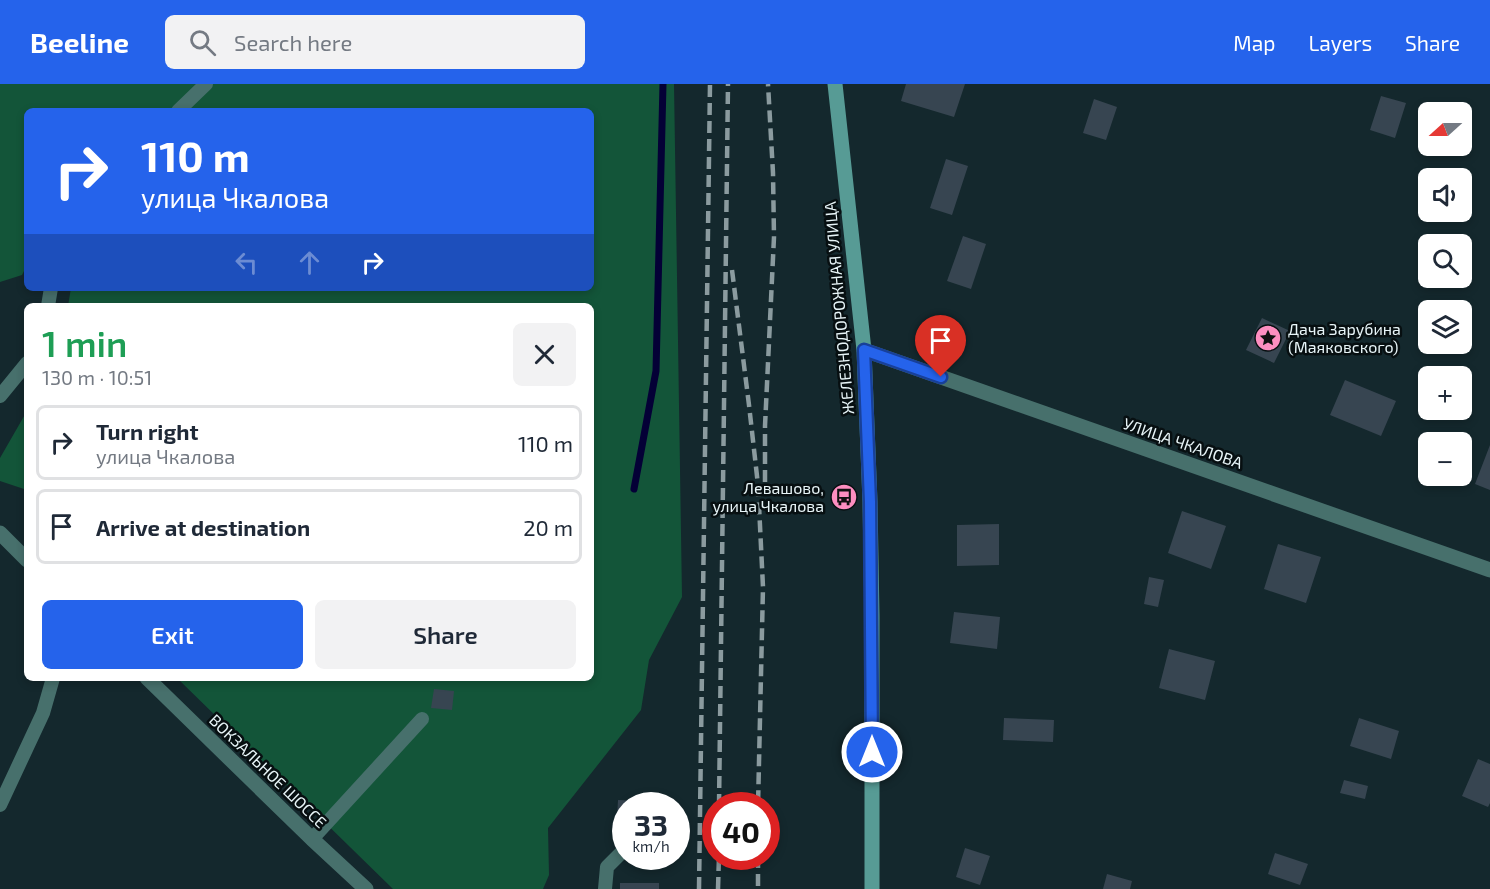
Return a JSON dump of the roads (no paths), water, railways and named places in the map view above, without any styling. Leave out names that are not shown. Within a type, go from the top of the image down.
[{"type":"street","name":"ЖЕЛЕЗНОДОРОЖНАЯ УЛИЦА","points":[[835,84],[864,350],[872,616],[872,889]]},
{"type":"street","name":"УЛИЦА ЧКАЛОВА","points":[[864,350],[1490,570]]},
{"type":"street","points":[[0,533],[24,557]]},
{"type":"street","name":"ВОКЗАЛЬНОЕ ШОССЕ","points":[[150,681],[366,889]]},
{"type":"lane","points":[[181,108],[206,84]]},
{"type":"lane","points":[[0,396],[24,367]]},
{"type":"lane","points":[[0,805],[43,713],[52,681]]},
{"type":"lane","points":[[312,839],[422,719]]},
{"type":"lane","points":[[605,889],[607,867],[612,862]]},
{"type":"waterway","points":[[634,489],[656,371],[663,84]]},
{"type":"railway","points":[[699,889],[710,84]]},
{"type":"railway","points":[[719,792],[728,84]]},
{"type":"railway","points":[[765,482],[765,426],[774,237],[768,84]]},
{"type":"railway","points":[[732,270],[758,485],[763,587],[758,792]]},
{"type":"railway","points":[[718,889],[719,870]]},
{"type":"railway","points":[[758,870],[758,889]]},
{"type":"place","name":"Дача Зарубина (Маяковского)","points":[[1268,338]]},
{"type":"place","name":"Левашово, улица Чкалова","points":[[844,497]]}]
